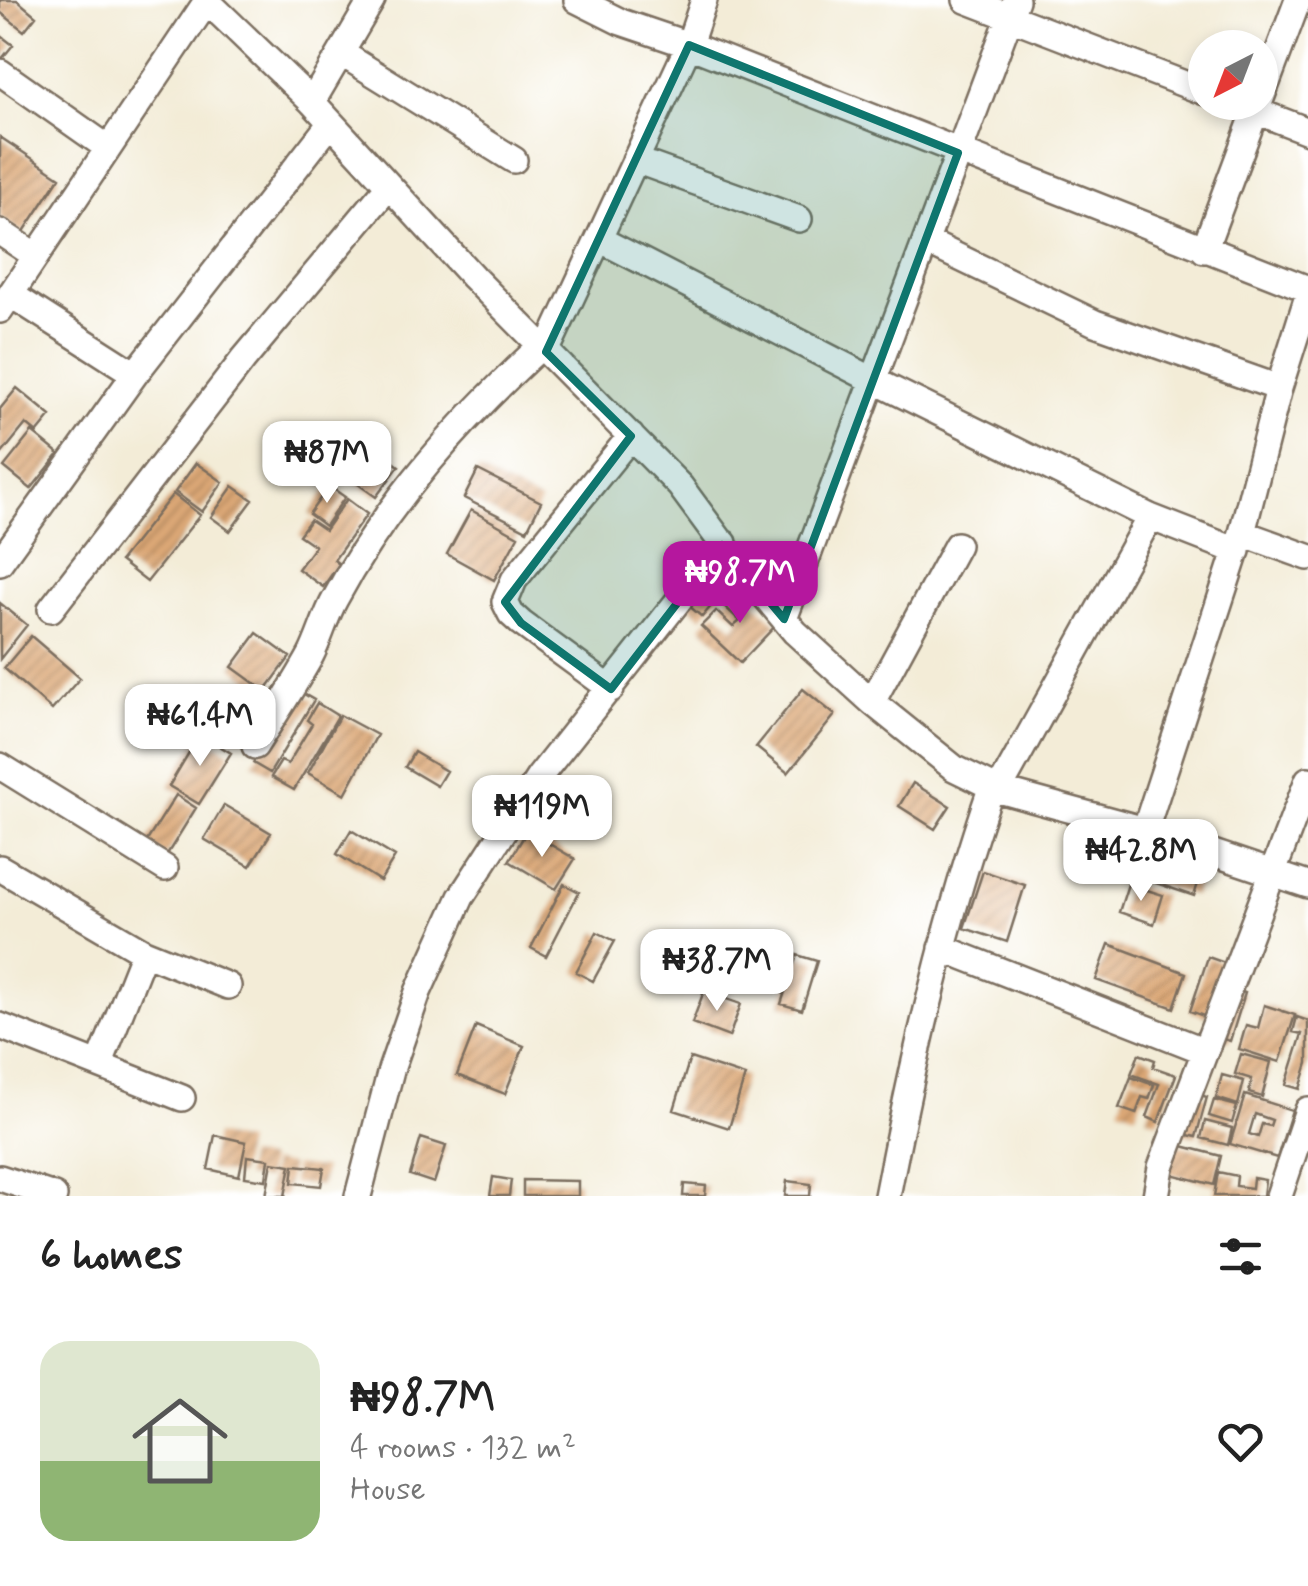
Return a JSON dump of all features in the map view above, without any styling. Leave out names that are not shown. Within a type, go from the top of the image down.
[{"type":"street","points":[[135,374],[5,302],[206,0],[312,102],[544,349],[680,486],[784,619],[872,702],[954,768],[995,788],[1145,830],[1308,886]]},
{"type":"street","points":[[312,102],[372,0]]},
{"type":"street","points":[[577,0],[621,22],[689,45],[1308,292],[1240,542],[1145,830]]},
{"type":"street","points":[[255,746],[309,659],[333,602],[381,526],[447,439],[482,401],[544,349],[689,45],[704,0]]},
{"type":"street","points":[[966,0],[1013,8],[1188,85]]},
{"type":"street","points":[[1278,45],[1298,0]]},
{"type":"street","points":[[784,619],[1013,8]]},
{"type":"street","points":[[341,53],[514,160]]},
{"type":"street","points":[[0,72],[108,148]]},
{"type":"street","points":[[1278,117],[1308,132]]},
{"type":"street","points":[[1204,250],[1247,120]]},
{"type":"street","points":[[0,562],[135,374],[330,124]]},
{"type":"street","points":[[636,160],[799,219]]},
{"type":"street","points":[[51,609],[243,360],[388,186]]},
{"type":"street","points":[[0,232],[36,256]]},
{"type":"street","points":[[598,239],[1150,517],[1308,557]]},
{"type":"street","points":[[927,242],[1095,323],[1279,388]]},
{"type":"street","points":[[611,689],[521,623],[505,602],[514,580],[631,436]]},
{"type":"street","points":[[887,1196],[909,1082],[961,875],[995,788],[1150,517]]},
{"type":"street","points":[[358,1196],[391,1070],[418,992],[461,897],[539,777],[724,543]]},
{"type":"street","points":[[872,702],[957,545]]},
{"type":"street","points":[[0,766],[165,868]]},
{"type":"street","points":[[1156,1196],[1161,1167],[1308,780]]},
{"type":"street","points":[[0,868],[144,952],[228,986]]},
{"type":"street","points":[[942,948],[1205,1050]]},
{"type":"street","points":[[100,1064],[144,952]]},
{"type":"street","points":[[0,1026],[182,1098]]},
{"type":"street","points":[[1279,1196],[1308,1110]]},
{"type":"street","points":[[0,1178],[54,1196]]},
{"type":"highlighted area","points":[[689,45],[958,153],[784,619],[722,545],[611,689],[521,623],[505,602],[631,436],[546,352]]},
{"type":"building","points":[[0,0],[17,0],[36,16],[24,31],[0,12]]},
{"type":"building","points":[[0,35],[13,45],[0,61]]},
{"type":"building","points":[[0,137],[60,177],[23,233],[0,218]]},
{"type":"building","points":[[17,388],[51,416],[37,433],[26,424],[0,456],[0,409]]},
{"type":"building","points":[[32,432],[59,454],[31,489],[4,467]]},
{"type":"building","points":[[378,450],[399,466],[376,497],[354,481]]},
{"type":"building","points":[[196,463],[223,482],[202,512],[175,492]]},
{"type":"building","points":[[478,470],[541,502],[527,530],[464,498]]},
{"type":"building","points":[[233,486],[253,500],[230,531],[211,517]]},
{"type":"building","points":[[329,486],[345,497],[325,526],[309,514]]},
{"type":"building","points":[[173,494],[200,515],[147,582],[120,561]]},
{"type":"building","points":[[347,499],[367,514],[334,560],[339,564],[323,587],[298,569],[315,546],[299,535],[310,520],[325,530]]},
{"type":"building","points":[[471,510],[518,536],[494,580],[447,554]]},
{"type":"building","points":[[720,567],[734,579],[702,617],[688,605]]},
{"type":"building","points":[[739,587],[777,624],[740,663],[701,626],[716,611],[733,627],[740,621],[722,604]]},
{"type":"building","points":[[0,603],[27,625],[0,659]]},
{"type":"building","points":[[257,633],[290,657],[265,691],[232,667]]},
{"type":"building","points":[[31,636],[80,678],[52,710],[4,668]]},
{"type":"building","points":[[803,689],[835,715],[788,773],[756,747]]},
{"type":"building","points":[[297,690],[314,700],[270,773],[253,763]]},
{"type":"building","points":[[317,703],[338,716],[294,790],[271,777],[281,761],[288,764],[312,724],[307,720]]},
{"type":"building","points":[[340,715],[377,735],[345,794],[308,773]]},
{"type":"building","points":[[200,734],[231,753],[199,804],[169,786]]},
{"type":"building","points":[[414,752],[446,771],[437,786],[405,767]]},
{"type":"building","points":[[913,783],[950,806],[935,829],[899,806]]},
{"type":"building","points":[[176,795],[196,808],[166,856],[145,844]]},
{"type":"building","points":[[224,805],[271,833],[250,866],[204,839]]},
{"type":"building","points":[[351,830],[395,857],[380,881],[337,854]]},
{"type":"building","points":[[527,831],[575,859],[556,889],[509,861]]},
{"type":"building","points":[[1143,840],[1205,861],[1194,896],[1132,875]]},
{"type":"building","points":[[983,871],[1025,885],[1007,942],[964,928]]},
{"type":"building","points":[[564,884],[579,892],[546,956],[531,948]]},
{"type":"building","points":[[1128,884],[1163,895],[1154,924],[1119,912]]},
{"type":"building","points":[[597,932],[615,941],[593,981],[576,972]]},
{"type":"building","points":[[1109,944],[1186,973],[1174,1008],[1096,980]]},
{"type":"building","points":[[797,955],[817,961],[802,1010],[781,1004]]},
{"type":"building","points":[[1208,957],[1225,963],[1206,1017],[1190,1011]]},
{"type":"building","points":[[1231,988],[1245,993],[1230,1041],[1215,1037]]},
{"type":"building","points":[[704,991],[741,1004],[729,1037],[692,1023]]},
{"type":"building","points":[[1264,1005],[1295,1015],[1280,1062],[1239,1049],[1246,1025],[1258,1028]]},
{"type":"building","points":[[1297,1017],[1308,1021],[1308,1063],[1300,1089],[1286,1085],[1302,1034],[1293,1032]]},
{"type":"building","points":[[476,1026],[524,1046],[505,1094],[457,1075]]},
{"type":"building","points":[[1139,1054],[1155,1060],[1153,1067],[1176,1075],[1158,1122],[1147,1117],[1159,1084],[1131,1074]]},
{"type":"building","points":[[1241,1054],[1271,1062],[1262,1097],[1249,1093],[1252,1079],[1235,1074]]},
{"type":"building","points":[[690,1058],[745,1076],[729,1128],[674,1110]]},
{"type":"building","points":[[1222,1075],[1244,1081],[1238,1105],[1216,1098]]},
{"type":"building","points":[[1131,1077],[1154,1085],[1149,1099],[1142,1097],[1136,1114],[1119,1108]]},
{"type":"building","points":[[1191,1092],[1207,1097],[1196,1137],[1180,1133]]},
{"type":"building","points":[[1245,1095],[1292,1110],[1277,1158],[1230,1144]],"holes":[[[1255,1114],[1272,1120],[1270,1126],[1262,1124],[1258,1137],[1249,1134]]]},
{"type":"building","points":[[1214,1100],[1237,1106],[1232,1123],[1209,1116]]},
{"type":"building","points":[[1205,1121],[1232,1128],[1228,1145],[1201,1138]]},
{"type":"building","points":[[215,1135],[246,1142],[239,1176],[208,1169]]},
{"type":"building","points":[[421,1138],[446,1146],[434,1183],[410,1175]]},
{"type":"building","points":[[1171,1143],[1221,1156],[1214,1185],[1164,1172]]},
{"type":"building","points":[[247,1156],[269,1159],[266,1180],[245,1177]]},
{"type":"building","points":[[272,1162],[291,1165],[285,1196],[266,1196]]},
{"type":"building","points":[[294,1165],[324,1168],[321,1186],[292,1183]]},
{"type":"building","points":[[1218,1172],[1237,1176],[1236,1186],[1252,1188],[1253,1178],[1265,1180],[1263,1196],[1214,1196]]},
{"type":"building","points":[[493,1177],[511,1180],[509,1196],[490,1196]]},
{"type":"building","points":[[523,1180],[578,1181],[578,1196],[523,1196]]},
{"type":"building","points":[[787,1181],[811,1184],[810,1196],[785,1196]]},
{"type":"building","points":[[684,1184],[706,1186],[705,1196],[683,1196]]}]
